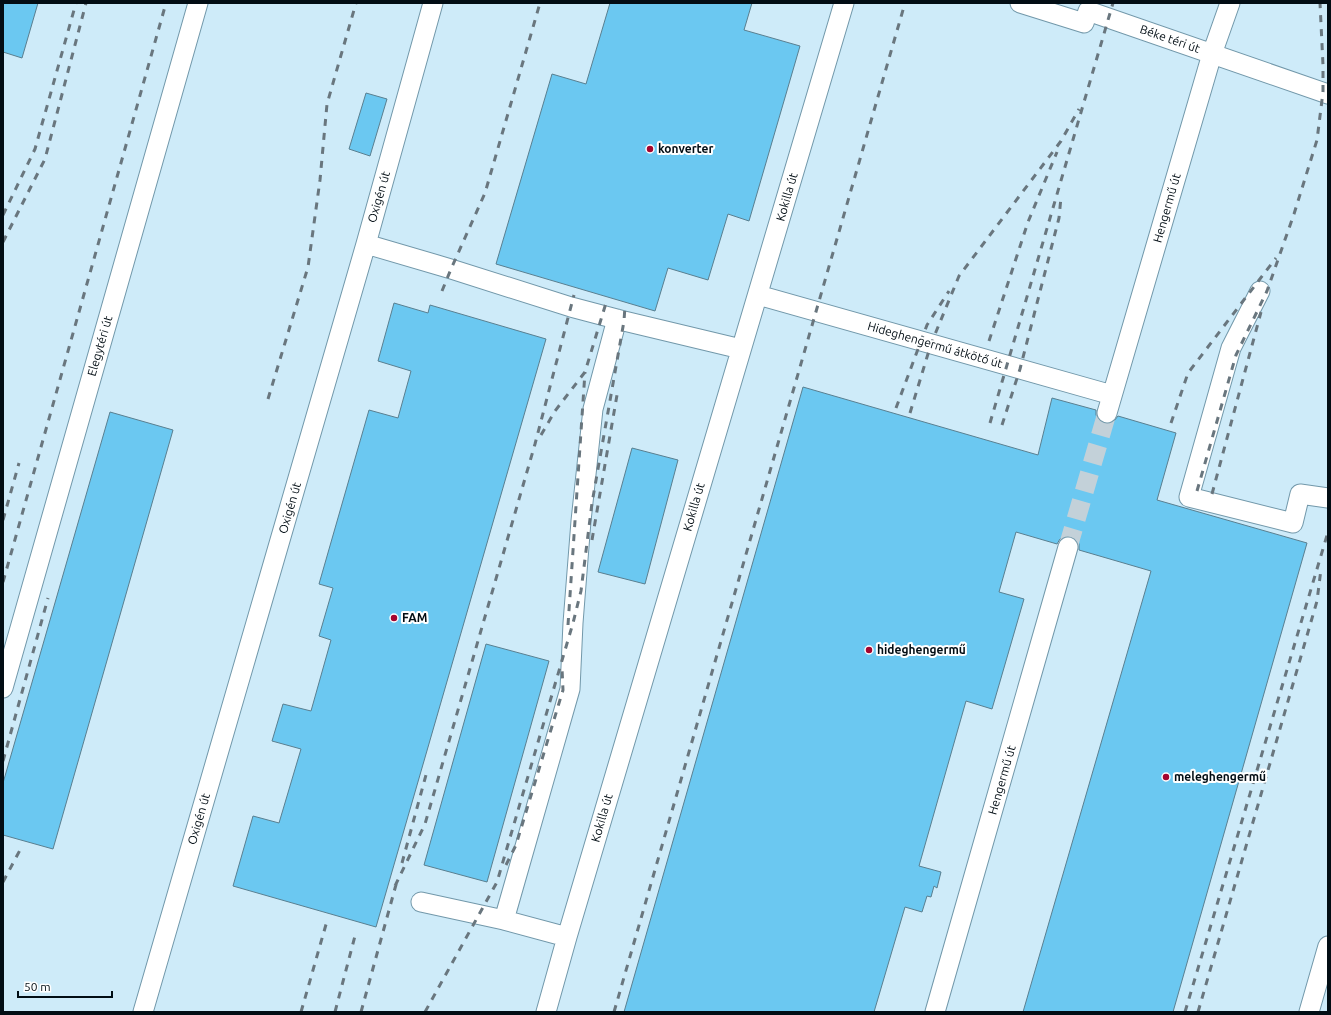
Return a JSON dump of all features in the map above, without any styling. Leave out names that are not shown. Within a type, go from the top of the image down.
[{"type":"lane","name":"Elegytéri út","points":[[3,688],[198,3]]},
{"type":"lane","name":"Oxigén út","points":[[143,1012],[366,244],[433,3]]},
{"type":"lane","name":"Kokilla út","points":[[546,1012],[567,936],[844,3]]},
{"type":"lane","name":"Béke téri út","points":[[1020,3],[1084,23],[1089,7],[1212,54],[1328,94]]},
{"type":"lane","name":"Hengermű út","points":[[1107,413],[1212,54],[1230,3]]},
{"type":"lane","points":[[366,244],[617,319],[741,349]]},
{"type":"lane","points":[[1260,291],[1231,348],[1189,497],[1293,523],[1300,494],[1328,498]]},
{"type":"lane","name":"Hideghengermű átkötő út","points":[[758,295],[1112,395]]},
{"type":"lane","points":[[504,920],[570,689],[573,615],[593,409],[617,319]]},
{"type":"lane","name":"Hengermű út","points":[[935,1012],[1068,547]]},
{"type":"lane","points":[[421,902],[504,920],[567,936]]},
{"type":"lane","points":[[1309,1012],[1328,946]]},
{"type":"shaded area","points":[[3,3],[1328,3],[1328,1012],[3,1012]]},
{"type":"building","points":[[3,3],[38,3],[22,58],[3,52]]},
{"type":"building","name":"konverter","points":[[610,3],[752,3],[744,30],[800,46],[749,221],[728,214],[708,280],[668,268],[655,311],[496,264],[552,74],[586,84]]},
{"type":"building","points":[[366,93],[387,99],[370,156],[349,149]]},
{"type":"building","name":"FAM","points":[[394,303],[428,313],[430,305],[546,339],[376,927],[233,886],[253,816],[279,823],[301,749],[272,741],[283,704],[311,711],[331,640],[319,636],[333,588],[319,584],[369,410],[398,418],[411,371],[378,361]]},
{"type":"building","name":"hideghengermű","points":[[803,387],[1038,455],[1052,398],[1096,410],[1096,415],[1104,424],[1110,424],[1118,416],[1176,433],[1157,500],[1307,543],[1173,1012],[1023,1012],[1151,571],[1079,550],[1079,544],[1076,539],[1071,537],[1065,536],[1060,539],[1057,544],[1016,532],[999,592],[1024,599],[992,709],[966,701],[919,866],[941,872],[937,888],[934,886],[931,897],[927,896],[922,912],[905,907],[874,1012],[624,1012]]},
{"type":"building","points":[[110,412],[173,430],[53,849],[3,835],[3,783]]},
{"type":"building","points":[[632,448],[678,460],[645,584],[598,572]]},
{"type":"building","points":[[486,644],[549,661],[487,882],[424,865]]},
{"type":"tunnel","points":[[1068,547],[1107,413]]},
{"type":"railway","points":[[3,215],[35,149],[76,3]]},
{"type":"railway","points":[[3,242],[45,159],[86,3]]},
{"type":"railway","points":[[3,582],[166,3]]},
{"type":"railway","points":[[268,399],[308,267],[320,180],[327,104],[356,3]]},
{"type":"railway","points":[[442,291],[485,193],[540,3]]},
{"type":"railway","points":[[614,1012],[905,3]]},
{"type":"railway","points":[[990,423],[1113,3]]},
{"type":"railway","points":[[1197,491],[1236,355],[1267,291],[1294,214],[1317,140],[1323,92],[1320,3]]},
{"type":"railway","points":[[910,413],[931,344],[959,276],[1061,141],[1079,109]]},
{"type":"railway","points":[[989,341],[1028,222],[1057,152]]},
{"type":"railway","points":[[1002,425],[1020,369],[1059,218],[1061,197]]},
{"type":"railway","points":[[1171,423],[1188,373],[1276,258]]},
{"type":"railway","points":[[896,408],[927,325],[949,291]]},
{"type":"railway","points":[[395,886],[425,824],[535,444],[574,295]]},
{"type":"railway","points":[[541,435],[555,411],[585,372],[606,303]]},
{"type":"railway","points":[[425,1012],[497,882],[573,623],[581,591],[592,503],[624,321],[625,306]]},
{"type":"railway","points":[[1212,494],[1261,312]]},
{"type":"railway","points":[[568,625],[585,372]]},
{"type":"railway","points":[[592,540],[617,395]]},
{"type":"railway","points":[[3,520],[19,463]]},
{"type":"railway","points":[[1185,1012],[1328,532]]},
{"type":"railway","points":[[1198,1012],[1317,601],[1321,569]]},
{"type":"railway","points":[[3,761],[48,598]]},
{"type":"railway","points":[[506,865],[516,845],[563,690],[562,668]]},
{"type":"railway","points":[[402,863],[426,775]]},
{"type":"railway","points":[[3,882],[20,850]]},
{"type":"railway","points":[[361,1012],[397,881]]},
{"type":"railway","points":[[301,1012],[327,921]]},
{"type":"railway","points":[[335,1012],[356,932]]},
{"type":"place","name":"konverter","points":[[650,149]]},
{"type":"place","name":"FAM","points":[[394,618]]},
{"type":"place","name":"hideghengermű","points":[[869,650]]},
{"type":"place","name":"meleghengermű","points":[[1166,777]]}]
